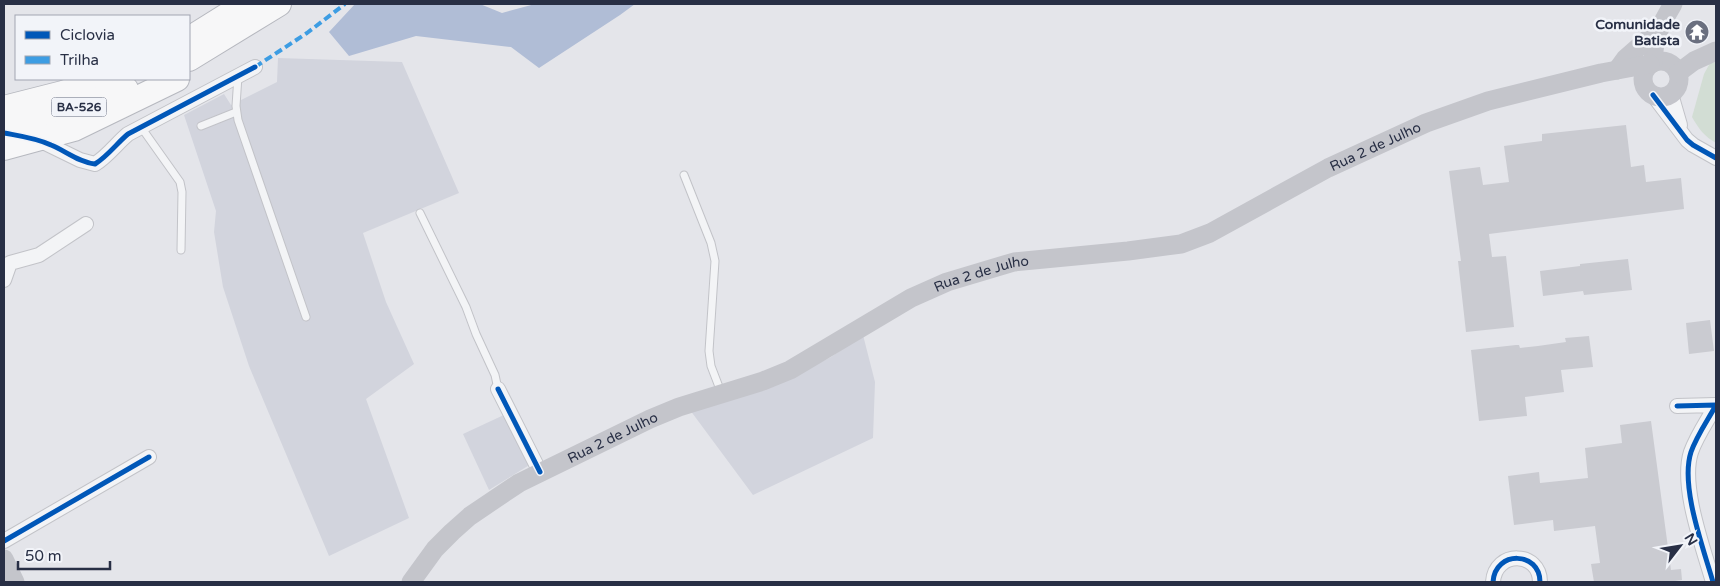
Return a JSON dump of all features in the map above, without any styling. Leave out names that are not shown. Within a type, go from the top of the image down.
[{"type":"highway","points":[[190,66],[195,49],[245,4]]},
{"type":"highway","points":[[195,49],[279,4]]},
{"type":"highway","name":"BA-526","points":[[4,108],[63,93],[106,88],[146,80]]},
{"type":"highway","points":[[4,148],[74,130],[175,80]]},
{"type":"highway","name":"BA-526","points":[[4,127],[67,111],[106,88]]},
{"type":"main road","points":[[1651,64],[1658,30],[1673,4]]},
{"type":"main road","points":[[1657,93],[1643,81],[1644,72],[1651,64],[1660,61],[1667,62],[1674,66],[1678,73],[1676,88],[1657,93],[1609,71],[1658,30]]},
{"type":"main road","points":[[1678,73],[1694,61],[1716,51]]},
{"type":"main road","name":"Rua 2 de Julho","points":[[411,582],[434,549],[470,516],[495,498],[540,472],[679,407],[763,381],[790,370],[911,298],[948,282],[1014,262],[1181,244],[1210,233],[1328,168],[1426,123],[1488,101],[1609,71],[1651,64]]},
{"type":"main road","points":[[4,559],[15,582]]},
{"type":"street","points":[[4,133],[35,139],[70,156],[95,164],[118,142],[141,126],[255,67]]},
{"type":"street","points":[[70,156],[71,139],[74,130],[106,88]]},
{"type":"street","points":[[1657,93],[1682,133],[1693,145],[1716,158]]},
{"type":"street","points":[[4,280],[7,262],[39,255],[86,224]]},
{"type":"street","points":[[498,389],[540,472]]},
{"type":"street","points":[[1677,406],[1716,404]]},
{"type":"street","points":[[1713,582],[1688,488],[1687,470],[1691,452],[1716,404]]},
{"type":"street","points":[[4,542],[149,457]]},
{"type":"street","points":[[1493,582],[1495,573],[1504,561],[1519,558],[1527,560],[1533,565],[1538,571],[1540,582]]},
{"type":"lane","points":[[238,76],[236,112],[238,120],[306,317]]},
{"type":"lane","points":[[201,126],[236,112]]},
{"type":"lane","points":[[141,126],[180,182],[182,192],[181,250]]},
{"type":"lane","points":[[684,175],[712,243],[715,261],[709,351],[711,366],[722,394]]},
{"type":"lane","points":[[420,213],[466,307],[495,375],[498,389]]},
{"type":"shaded area","points":[[278,58],[402,62],[459,193],[363,233],[386,302],[414,364],[366,399],[409,518],[329,556],[249,366],[223,287],[214,232],[216,211],[184,115],[224,94],[231,105],[277,82]]},
{"type":"shaded area","points":[[1716,62],[1716,143],[1702,132],[1692,117],[1704,74],[1710,63]]},
{"type":"shaded area","points":[[863,335],[875,382],[873,438],[753,495],[690,410],[795,375],[831,357]]},
{"type":"shaded area","points":[[506,414],[531,464],[489,490],[463,434]]},
{"type":"water","points":[[355,4],[480,4],[502,13],[535,4],[635,4],[539,68],[511,47],[416,36],[349,56],[329,32]]},
{"type":"building","points":[[1626,125],[1631,167],[1644,165],[1646,182],[1681,178],[1684,209],[1489,234],[1492,257],[1506,256],[1514,327],[1466,332],[1458,261],[1461,261],[1449,171],[1480,167],[1483,185],[1509,182],[1504,146],[1542,141],[1542,134]]},
{"type":"building","points":[[1628,259],[1632,290],[1584,295],[1583,291],[1543,296],[1540,271],[1580,266],[1580,264]]},
{"type":"building","points":[[1710,320],[1714,351],[1689,354],[1686,323]]},
{"type":"building","points":[[1589,336],[1593,367],[1561,370],[1564,392],[1525,397],[1527,416],[1479,421],[1471,350],[1516,345],[1519,345],[1520,348],[1538,346],[1566,342],[1565,338]]},
{"type":"building","points":[[1651,421],[1671,570],[1681,569],[1682,580],[1675,582],[1594,582],[1591,564],[1600,563],[1595,526],[1554,531],[1553,520],[1514,525],[1508,476],[1539,472],[1540,483],[1588,478],[1585,448],[1622,443],[1620,425]]},
{"type":"marked path","points":[[255,67],[307,33],[345,4]]},
{"type":"cycle path","points":[[4,133],[40,141],[83,161],[95,164],[128,134],[255,67]]},
{"type":"cycle path","points":[[1653,95],[1687,140],[1716,158]]},
{"type":"cycle path","points":[[498,389],[540,472]]},
{"type":"cycle path","points":[[1677,406],[1716,405],[1693,446],[1688,466],[1690,499],[1713,582]]},
{"type":"cycle path","points":[[4,541],[149,457]]},
{"type":"cycle path","points":[[1493,582],[1501,564],[1517,558],[1533,564],[1538,572],[1540,582]]},
{"type":"place","name":"Comunidade Batista","points":[[1697,32]]}]
